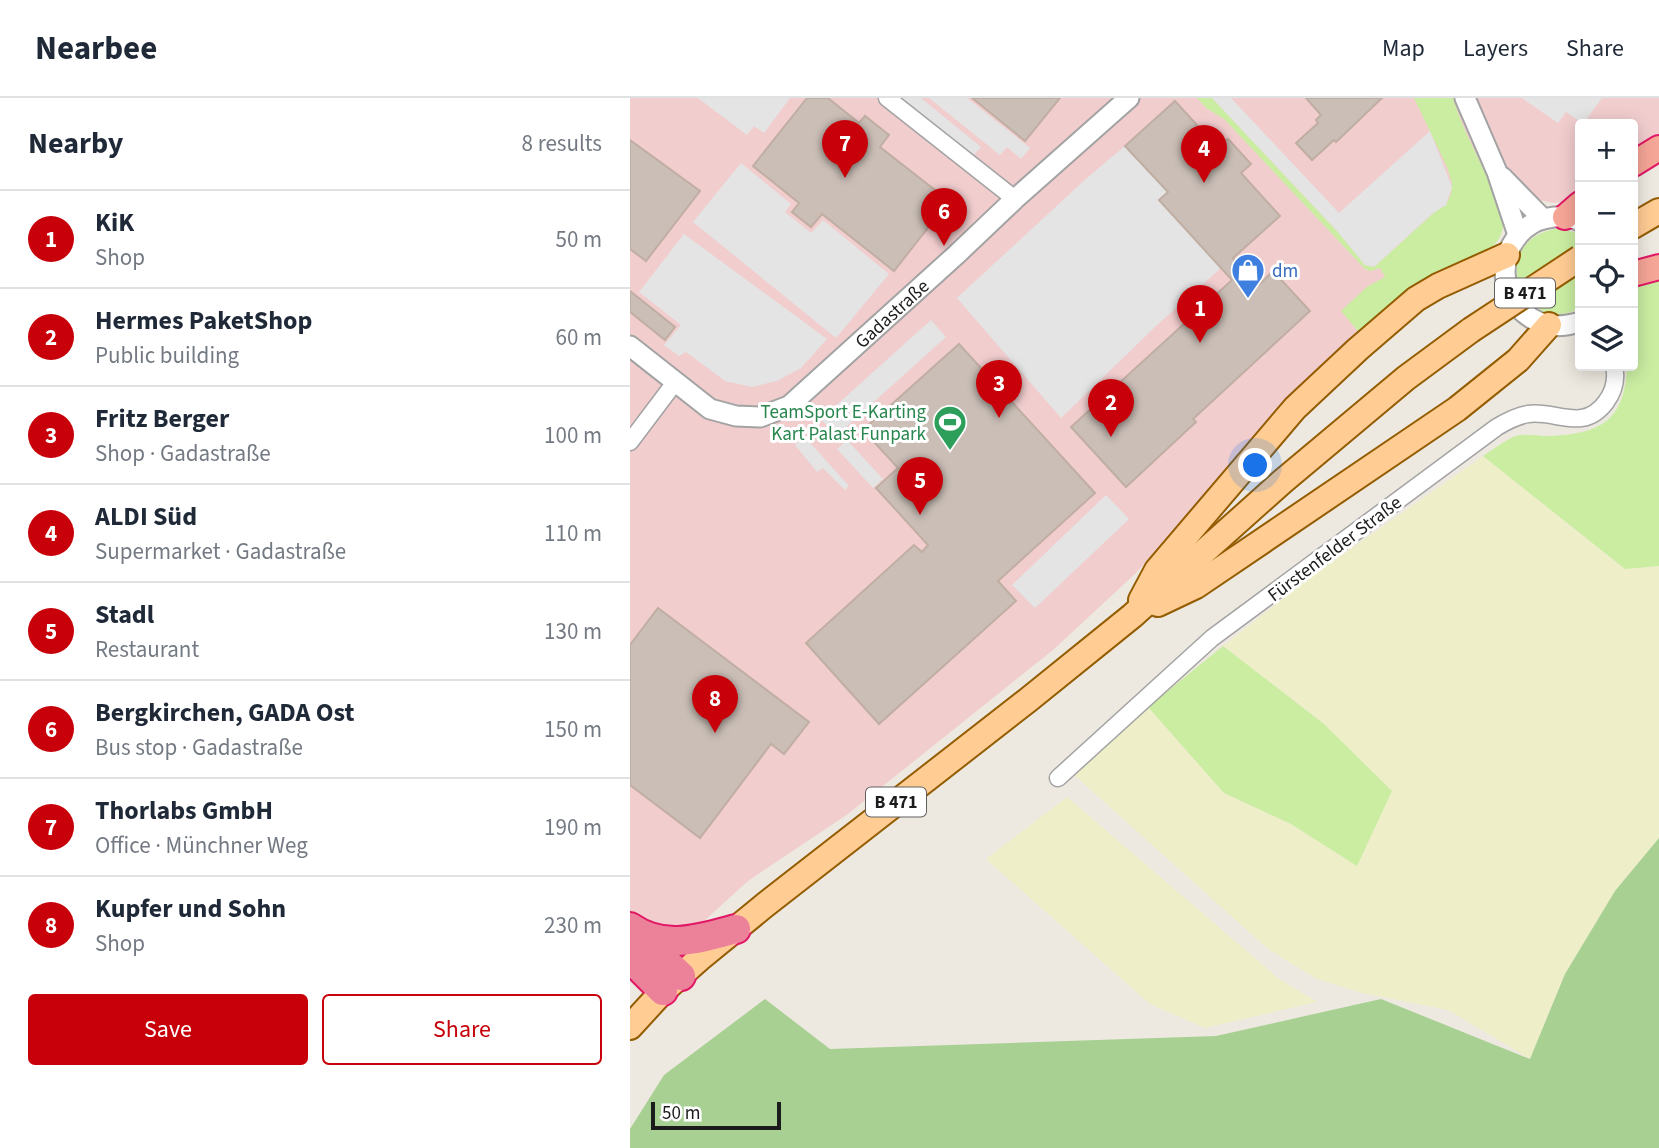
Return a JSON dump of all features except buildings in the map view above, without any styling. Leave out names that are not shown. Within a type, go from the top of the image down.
[{"type":"highway","points":[[1638,161],[1659,148]]},
{"type":"highway","points":[[1638,273],[1659,267]]},
{"type":"highway","points":[[630,928],[642,936],[662,942],[688,940],[736,929]]},
{"type":"highway","points":[[630,928],[672,984]]},
{"type":"highway","points":[[630,958],[672,984]]},
{"type":"main road","points":[[1132,616],[1157,570],[1295,408],[1416,299],[1513,245]]},
{"type":"main road","name":"B 471","points":[[630,1027],[672,984],[736,929],[1132,616],[1283,481],[1406,378],[1471,330],[1575,261]]},
{"type":"main road","points":[[1132,616],[1196,586],[1446,417],[1518,360],[1549,325]]},
{"type":"street","points":[[887,98],[1015,199]]},
{"type":"street","name":"Gadastraße","points":[[630,346],[710,409],[736,416],[760,417],[789,406],[1129,98]]},
{"type":"street","points":[[1465,98],[1497,172],[1513,245]]},
{"type":"street","points":[[1497,172],[1567,215]]},
{"type":"street","points":[[1567,215],[1529,225],[1513,245],[1504,273],[1508,291],[1518,307],[1532,319],[1549,325],[1575,323]]},
{"type":"street","name":"Fürstenfelder Straße","points":[[1058,778],[1212,638],[1497,427],[1513,417],[1530,414],[1580,419],[1595,413],[1613,392],[1615,371]]},
{"type":"street","points":[[630,442],[676,381]]},
{"type":"shaded area","points":[[630,98],[1659,98],[1659,140],[1638,151],[1638,119],[1575,119],[1575,198],[1553,203],[1535,199],[1359,337],[1273,415],[1136,573],[1053,650],[848,814],[748,881],[692,932],[630,922]]},
{"type":"shaded area","points":[[698,98],[790,98],[764,133],[754,126],[747,135]]},
{"type":"shaded area","points":[[902,98],[921,98],[981,147],[973,156]]},
{"type":"shaded area","points":[[929,98],[967,98],[1030,148],[1021,159],[1007,147],[1000,155]]},
{"type":"shaded area","points":[[1212,98],[1231,98],[1339,213],[1430,131],[1452,187],[1446,205],[1432,214],[1374,267],[1365,265],[1337,231]]},
{"type":"shaded area","points":[[1522,98],[1602,98],[1587,119],[1576,119],[1566,112],[1558,123]]},
{"type":"shaded area","points":[[1125,146],[1168,192],[1159,200],[1221,268],[1157,325],[1061,418],[957,298]]},
{"type":"shaded area","points":[[741,163],[791,204],[785,212],[811,233],[823,220],[889,274],[836,338],[693,222]]},
{"type":"shaded area","points":[[684,234],[827,339],[801,368],[777,381],[752,387],[725,381],[686,352],[679,356],[664,345],[681,325],[639,292]]},
{"type":"shaded area","points":[[931,320],[946,337],[836,436],[821,419]]},
{"type":"shaded area","points":[[804,436],[849,486],[845,490],[823,468],[817,472],[795,445]]},
{"type":"shaded area","points":[[847,440],[883,479],[873,488],[837,449]]},
{"type":"shaded area","points":[[1106,495],[1129,519],[1035,608],[1012,585]]},
{"type":"green space","points":[[1197,98],[1212,98],[1337,231],[1365,265],[1374,267],[1446,205],[1452,183],[1414,98],[1453,98],[1500,207],[1503,223],[1501,234],[1489,251],[1362,336],[1341,311],[1368,286],[1385,277],[1380,268],[1370,271],[1365,269],[1224,119],[1206,108]]},
{"type":"green space","points":[[1555,229],[1575,233],[1575,310],[1560,314],[1542,311],[1528,300],[1520,285],[1517,268],[1521,252],[1533,238]]},
{"type":"green space","points":[[1659,278],[1659,566],[1625,569],[1483,456],[1516,436],[1582,432],[1606,421],[1615,412],[1621,400],[1626,371],[1638,371],[1638,285]]},
{"type":"green space","points":[[1483,456],[1625,569],[1659,566],[1659,838],[1615,891],[1565,974],[1530,1059],[1448,1010],[1362,993],[1317,979],[1268,949],[1072,773],[1148,707],[1224,793],[1291,824],[1357,866],[1392,791],[1324,724],[1223,646],[1308,579]]},
{"type":"green space","points":[[1223,646],[1324,724],[1392,791],[1357,866],[1291,824],[1224,793],[1148,707]]},
{"type":"green space","points":[[1067,797],[1278,978],[1317,1002],[1205,1028],[1150,1004],[986,859]]},
{"type":"green space","points":[[1659,838],[1659,1148],[630,1148],[630,1129],[664,1075],[765,999],[830,1049],[1216,1036],[1381,999],[1530,1059],[1565,974],[1615,891]]},
{"type":"place","name":"Thorlabs GmbH","points":[[845,178]]},
{"type":"place","name":"ALDI Süd","points":[[1204,183]]},
{"type":"place","name":"Bergkirchen, GADA Ost","points":[[944,246]]},
{"type":"place","name":"dm","points":[[1248,300]]},
{"type":"place","name":"KiK","points":[[1200,343]]},
{"type":"place","name":"Fritz Berger","points":[[999,418]]},
{"type":"place","name":"Hermes PaketShop","points":[[1111,437]]},
{"type":"place","name":"TeamSport E-Karting Kart Palast Funpark","points":[[950,452]]},
{"type":"place","name":"Stadl","points":[[920,515]]},
{"type":"place","name":"Kupfer und Sohn","points":[[715,733]]}]
